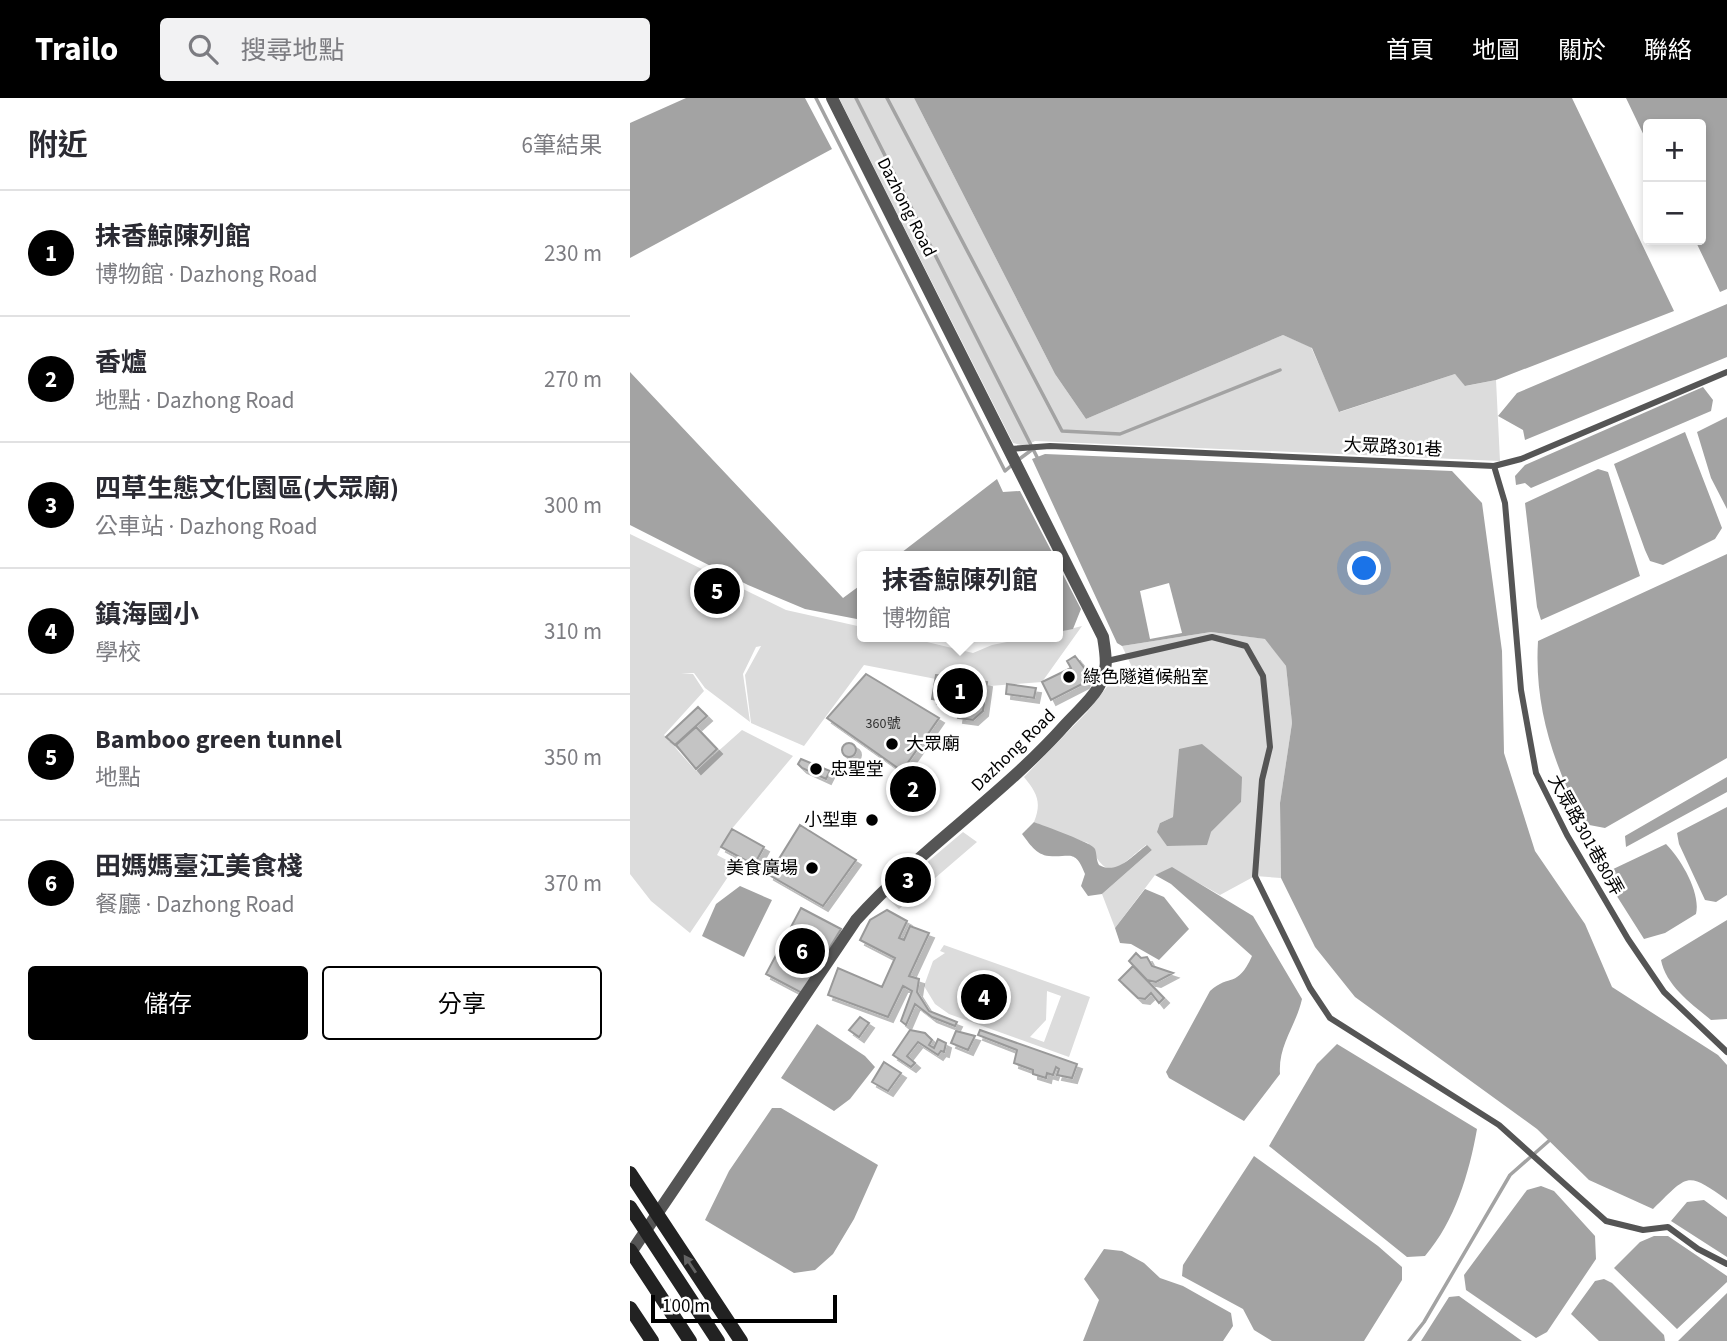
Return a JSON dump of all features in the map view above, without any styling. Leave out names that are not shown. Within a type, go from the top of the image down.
[{"type":"street","name":"Dazhong Road","points":[[832,98],[1060,551]]},
{"type":"street","name":"Dazhong Road","points":[[631,1252],[856,920],[879,894],[1018,775],[1099,687],[1107,661],[1103,637],[1063,556]]},
{"type":"street","points":[[630,1173],[741,1341]]},
{"type":"street","points":[[630,1207],[718,1341]]},
{"type":"street","points":[[631,1252],[690,1341]]},
{"type":"street","points":[[630,1308],[652,1341]]},
{"type":"lane","name":"大眾路301巷","points":[[1010,449],[1038,447],[1494,466],[1521,459],[1727,372]]},
{"type":"lane","name":"大眾路301巷80弄","points":[[1494,466],[1504,503],[1521,690],[1536,773],[1594,881],[1664,992],[1727,1052]]},
{"type":"lane","points":[[1107,661],[1212,637],[1246,646],[1263,676],[1269,747],[1262,780],[1255,876],[1310,988],[1330,1018],[1499,1125],[1606,1221],[1643,1230],[1668,1227],[1698,1249],[1727,1264]]},
{"type":"shaded area","points":[[686,98],[805,98],[832,149],[630,258],[630,123]]},
{"type":"shaded area","points":[[839,98],[914,98],[1055,374],[1086,419],[1283,335],[1311,347],[1340,412],[1455,374],[1466,386],[1496,380],[1500,461],[1035,441],[1025,446],[1013,443]]},
{"type":"shaded area","points":[[914,98],[1572,98],[1674,311],[1496,380],[1465,386],[1455,374],[1339,412],[1312,348],[1283,335],[1086,419],[1055,374]]},
{"type":"shaded area","points":[[1626,98],[1727,98],[1727,289],[1720,292],[1697,245],[1706,245],[1706,119],[1643,119],[1643,134]]},
{"type":"shaded area","points":[[1727,304],[1727,357],[1525,440],[1523,430],[1498,416],[1517,393]]},
{"type":"shaded area","points":[[630,372],[843,598],[857,588],[857,619],[805,609],[748,585],[630,525]]},
{"type":"shaded area","points":[[1703,387],[1713,400],[1711,411],[1531,488],[1525,483],[1516,485],[1515,476],[1525,465]]},
{"type":"shaded area","points":[[1727,417],[1727,509],[1711,478],[1697,432]]},
{"type":"shaded area","points":[[1685,432],[1722,528],[1715,539],[1663,565],[1650,561],[1614,464]]},
{"type":"shaded area","points":[[1045,454],[1452,471],[1482,503],[1502,651],[1504,753],[1535,851],[1585,924],[1612,987],[1718,1055],[1727,1065],[1727,1200],[1703,1184],[1688,1181],[1681,1183],[1653,1209],[1589,1180],[1537,1129],[1355,997],[1315,947],[1281,878],[1280,803],[1292,723],[1286,666],[1265,639],[1211,632],[1122,646],[1117,643],[1032,459]]},
{"type":"shaded area","points":[[1598,469],[1608,472],[1640,576],[1541,620],[1537,607],[1525,503]]},
{"type":"shaded area","points":[[997,479],[1003,492],[1020,491],[1051,551],[903,551]]},
{"type":"shaded area","points":[[630,534],[786,610],[857,626],[857,642],[927,642],[973,653],[1007,642],[1063,642],[1063,631],[1082,626],[1042,682],[977,687],[864,665],[804,746],[751,723],[745,675],[761,646],[756,647],[743,674],[750,722],[705,688],[694,673],[681,673],[693,674],[704,691],[664,735],[696,771],[742,730],[793,756],[730,831],[717,855],[736,865],[690,933],[651,901],[630,874]]},
{"type":"shaded area","points":[[1727,554],[1727,758],[1605,828],[1584,824],[1548,736],[1539,690],[1538,641]]},
{"type":"shaded area","points":[[1063,575],[1081,609],[1073,629],[1063,631]]},
{"type":"shaded area","points":[[1211,632],[1266,639],[1286,666],[1292,723],[1280,803],[1281,878],[1255,876],[1220,895],[1172,868],[1155,875],[1115,928],[1102,894],[1152,850],[1146,845],[1120,866],[1108,868],[1102,864],[1088,843],[1034,822],[1038,809],[1037,798],[1024,777],[1087,712],[1114,678],[1121,677],[1132,667],[1122,646]],"holes":[[[1176,797],[1241,802],[1211,832],[1160,823],[1173,817]]]},
{"type":"shaded area","points":[[1202,744],[1242,777],[1241,802],[1211,832],[1207,845],[1167,846],[1157,832],[1160,823],[1173,817],[1179,749]]},
{"type":"shaded area","points":[[1727,777],[1727,792],[1626,847],[1625,836]]},
{"type":"shaded area","points":[[1727,807],[1727,895],[1716,902],[1705,900],[1679,844],[1677,833]]},
{"type":"shaded area","points":[[1034,822],[1092,846],[1099,865],[1106,867],[1112,868],[1124,863],[1147,845],[1152,850],[1102,894],[1088,896],[1081,886],[1085,874],[1075,857],[1040,853],[1022,834]]},
{"type":"shaded area","points":[[963,832],[977,842],[899,909],[886,897]]},
{"type":"shaded area","points":[[1666,844],[1678,858],[1693,887],[1696,914],[1665,933],[1644,939],[1613,890],[1609,871]]},
{"type":"shaded area","points":[[1172,867],[1253,916],[1302,999],[1284,1045],[1280,1074],[1244,1121],[1169,1078],[1166,1072],[1210,991],[1242,973],[1252,956],[1171,884],[1155,875]]},
{"type":"shaded area","points":[[740,886],[772,900],[744,957],[702,936],[716,904]]},
{"type":"shaded area","points":[[1145,889],[1164,897],[1189,929],[1159,960],[1131,944],[1120,943],[1115,928]]},
{"type":"shaded area","points":[[1727,920],[1727,1019],[1711,1020],[1674,986],[1661,960]]},
{"type":"shaded area","points":[[944,945],[1090,997],[1069,1057],[949,1014],[935,1004],[924,986],[933,961],[945,953],[940,951]],"holes":[[[1047,991],[1061,996],[1044,1042],[1030,1037],[1046,1020]]]},
{"type":"shaded area","points":[[817,1024],[865,1056],[875,1067],[850,1099],[834,1111],[781,1078]]},
{"type":"shaded area","points":[[1337,1044],[1477,1129],[1470,1163],[1453,1212],[1425,1256],[1407,1257],[1269,1146],[1317,1064]]},
{"type":"shaded area","points":[[772,1108],[781,1108],[878,1165],[854,1219],[833,1254],[815,1270],[794,1273],[705,1220],[729,1171]]},
{"type":"shaded area","points":[[1254,1156],[1378,1246],[1402,1267],[1402,1280],[1364,1341],[1272,1341],[1254,1330],[1243,1309],[1182,1276],[1183,1265]]},
{"type":"shaded area","points":[[1541,1186],[1554,1191],[1595,1236],[1596,1259],[1547,1332],[1536,1338],[1466,1290],[1464,1275],[1527,1190]]},
{"type":"shaded area","points":[[1704,1200],[1727,1217],[1727,1257],[1671,1221],[1687,1202]]},
{"type":"shaded area","points":[[1654,1236],[1668,1236],[1727,1276],[1727,1282],[1677,1329],[1614,1268],[1640,1242]]},
{"type":"shaded area","points":[[1104,1249],[1122,1251],[1144,1263],[1160,1278],[1183,1286],[1231,1313],[1233,1326],[1223,1341],[1083,1341],[1099,1300],[1084,1279]]},
{"type":"shaded area","points":[[1604,1279],[1612,1283],[1664,1335],[1665,1341],[1599,1341],[1571,1314],[1595,1281]]},
{"type":"shaded area","points":[[1727,1293],[1727,1341],[1678,1341]]},
{"type":"shaded area","points":[[1459,1296],[1522,1341],[1421,1341],[1449,1297]]},
{"type":"pier","points":[[1169,583],[1182,633],[1150,639],[1140,591]]},
{"type":"building","name":"綠色隧道候船室","points":[[1075,656],[1088,673],[1084,683],[1051,700],[1042,682],[1071,668],[1067,661]]},
{"type":"building","name":"大眾廟","points":[[866,674],[939,718],[902,771],[827,718]]},
{"type":"building","points":[[936,675],[987,682],[983,711],[973,720],[958,718],[960,705],[932,699]]},
{"type":"building","points":[[1007,684],[1036,688],[1034,698],[1006,694]]},
{"type":"building","points":[[698,707],[707,716],[675,745],[666,737]]},
{"type":"building","points":[[696,727],[717,749],[696,769],[676,745]]},
{"type":"building","points":[[849,743],[854,745],[854,755],[849,757],[844,755],[842,750],[844,745]]},
{"type":"building","name":"忠聖堂","points":[[801,759],[830,771],[826,779],[802,768],[798,764]]},
{"type":"building","points":[[913,781],[921,789],[913,797],[905,789]]},
{"type":"building","name":"美食廣場","points":[[800,825],[856,860],[823,906],[769,875]]},
{"type":"building","points":[[732,829],[764,847],[754,865],[721,847]]},
{"type":"building","points":[[801,908],[841,929],[802,993],[766,974]]},
{"type":"building","points":[[887,910],[907,921],[899,938],[904,940],[910,926],[929,933],[909,976],[919,979],[917,992],[929,1011],[957,1022],[955,1026],[932,1017],[915,1004],[906,1025],[901,1021],[912,991],[903,986],[888,1017],[828,995],[838,968],[882,987],[895,958],[860,940],[870,920]]},
{"type":"building","points":[[1136,953],[1141,958],[1147,957],[1152,966],[1173,973],[1156,982],[1147,980],[1129,961]]},
{"type":"building","points":[[1133,966],[1164,998],[1159,1003],[1151,993],[1145,999],[1138,998],[1119,980]]},
{"type":"building","points":[[860,1017],[869,1023],[859,1037],[849,1030]]},
{"type":"building","points":[[910,1030],[925,1033],[932,1040],[929,1045],[934,1048],[938,1039],[946,1043],[944,1052],[941,1051],[938,1055],[918,1042],[907,1056],[915,1063],[911,1067],[893,1055]]},
{"type":"building","points":[[980,1030],[1077,1064],[1072,1078],[1057,1075],[1059,1069],[1056,1067],[1053,1075],[1047,1073],[1046,1078],[1033,1074],[1033,1070],[1014,1063],[1017,1050],[978,1035]]},
{"type":"building","points":[[956,1031],[975,1036],[968,1050],[951,1043]]},
{"type":"building","points":[[884,1062],[901,1073],[888,1091],[872,1082]]},
{"type":"waterway","points":[[816,98],[1005,471],[1012,465]]},
{"type":"waterway","points":[[856,98],[1039,461]]},
{"type":"waterway","points":[[887,98],[1062,431],[1120,434],[1280,370]]},
{"type":"waterway","points":[[1018,460],[1033,449]]},
{"type":"waterway","points":[[1409,1341],[1424,1322],[1510,1175],[1551,1139]]},
{"type":"place","name":"Bamboo green tunnel","points":[[717,591]]},
{"type":"place","name":"綠色隧道候船室","points":[[1069,677]]},
{"type":"place","name":"抹香鯨陳列館","points":[[960,691]]},
{"type":"place","name":"大眾廟","points":[[892,744]]},
{"type":"place","name":"忠聖堂","points":[[816,769]]},
{"type":"place","name":"香爐","points":[[913,789]]},
{"type":"place","name":"小型車","points":[[872,820]]},
{"type":"place","name":"美食廣場","points":[[812,868]]},
{"type":"place","name":"四草生態文化園區(大眾廟)","points":[[908,880]]},
{"type":"place","name":"田媽媽臺江美食棧","points":[[802,951]]},
{"type":"place","name":"鎮海國小","points":[[984,997]]}]
